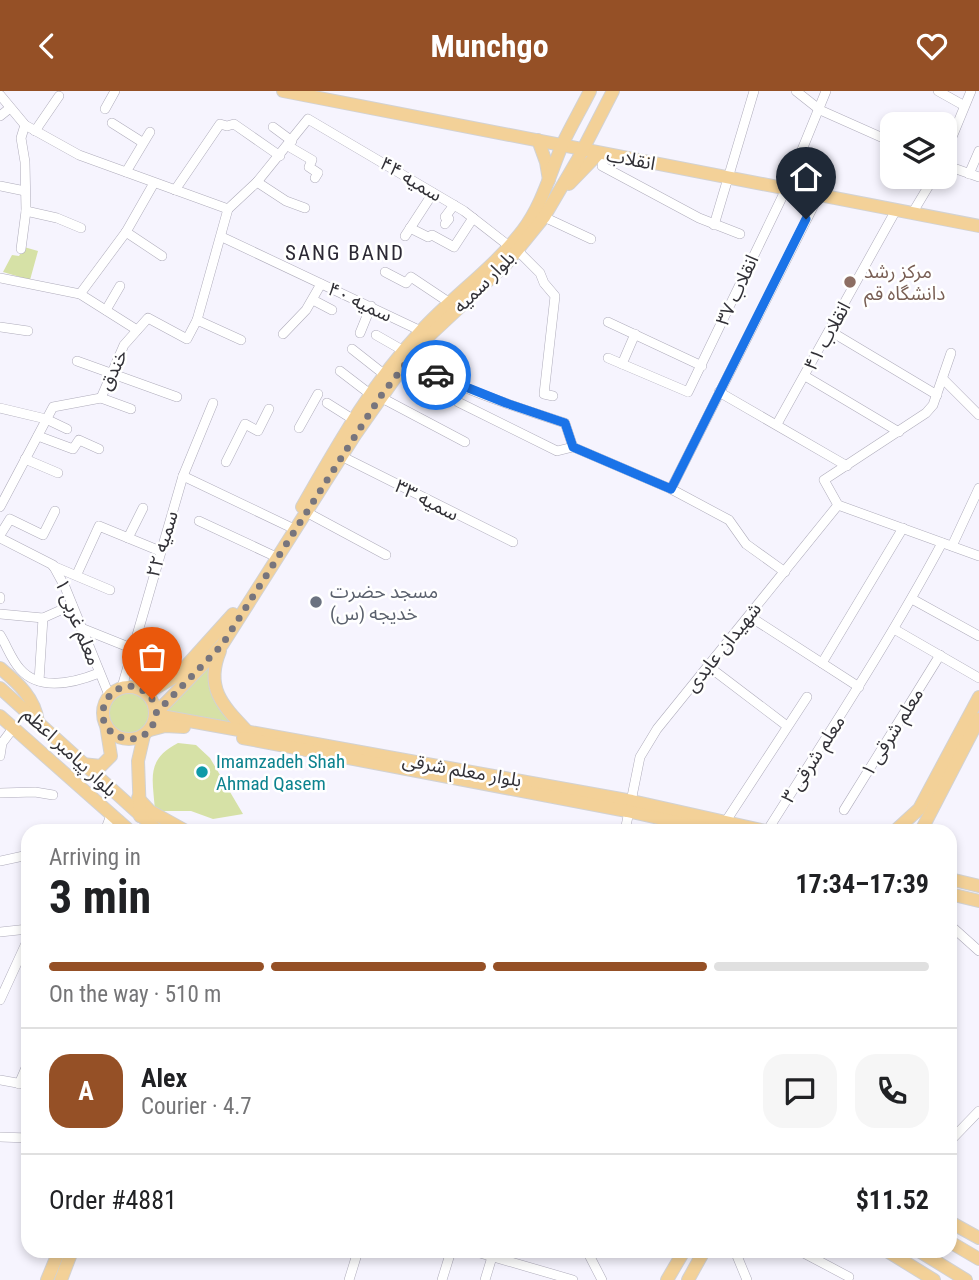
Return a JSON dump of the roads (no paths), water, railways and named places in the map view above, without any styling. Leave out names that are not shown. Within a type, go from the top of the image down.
[{"type":"main road","name":"انقلاب","points":[[283,91],[979,226]]},
{"type":"main road","name":"بلوار سمیه","points":[[147,693],[178,675],[226,625],[290,527],[354,420],[407,354],[421,331],[513,248],[535,212],[562,145],[590,91]]},
{"type":"main road","name":"بلوار سمیه","points":[[156,714],[222,645],[343,457],[384,375],[544,217],[613,91]]},
{"type":"main road","points":[[538,140],[546,162],[548,185]]},
{"type":"main road","points":[[554,200],[602,153]]},
{"type":"main road","points":[[555,167],[565,163],[569,172]]},
{"type":"main road","points":[[222,645],[214,671],[217,693],[227,711],[246,730]]},
{"type":"main road","points":[[0,668],[29,696],[38,722]]},
{"type":"main road","points":[[82,764],[101,767],[111,756],[103,710],[109,695],[122,687],[131,686],[147,693],[152,699],[156,714],[138,761],[138,798],[149,824]]},
{"type":"main road","name":"بلوار پیامبر اعظم","points":[[0,688],[149,824]]},
{"type":"main road","points":[[903,824],[919,809],[979,697]]},
{"type":"main road","name":"بلوار معلم شرقی","points":[[156,714],[713,824]]},
{"type":"main road","name":"بلوار پیامبر اعظم","points":[[0,716],[121,824]]},
{"type":"main road","points":[[925,824],[979,719]]},
{"type":"main road","points":[[0,723],[14,727]]},
{"type":"main road","points":[[106,725],[116,736],[123,739],[138,738],[147,732]]},
{"type":"main road","name":"بلوار معلم شرقی","points":[[147,732],[165,726],[186,727],[631,806]]},
{"type":"main road","points":[[138,798],[150,811],[173,824]]},
{"type":"main road","points":[[957,881],[979,886]]},
{"type":"main road","points":[[957,896],[979,901]]},
{"type":"main road","points":[[957,1225],[979,1238]]},
{"type":"main road","points":[[957,1246],[979,1259]]},
{"type":"main road","points":[[47,1280],[56,1258]]},
{"type":"main road","points":[[61,1280],[69,1258]]},
{"type":"main road","points":[[659,1280],[671,1258]]},
{"type":"main road","points":[[667,1280],[680,1258]]},
{"type":"main road","points":[[681,1280],[692,1258]]},
{"type":"main road","points":[[688,1280],[700,1258]]},
{"type":"main road","points":[[898,1258],[934,1280]]},
{"type":"main road","points":[[930,1258],[966,1280]]},
{"type":"street","points":[[105,110],[115,91]]},
{"type":"street","points":[[714,225],[754,91]]},
{"type":"street","points":[[796,91],[820,110],[880,137]]},
{"type":"street","name":"انقلاب ۳۷","points":[[622,364],[688,392],[786,189],[826,91]]},
{"type":"street","points":[[938,91],[963,105]]},
{"type":"street","points":[[957,121],[971,91]]},
{"type":"street","points":[[0,95],[25,125],[79,155],[228,209]]},
{"type":"street","points":[[35,131],[60,96]]},
{"type":"street","points":[[0,116],[10,107]]},
{"type":"street","name":"سمیه ۴۴","points":[[290,143],[308,119],[473,218],[513,248],[540,273],[544,283],[555,296],[544,394],[553,396]]},
{"type":"street","points":[[112,123],[142,142]]},
{"type":"street","points":[[175,190],[220,124],[234,124],[280,156]]},
{"type":"street","points":[[21,249],[26,211],[25,162],[21,138],[25,125]]},
{"type":"street","points":[[273,127],[312,160],[309,167],[318,173],[315,178]]},
{"type":"street","points":[[126,172],[150,132]]},
{"type":"street","points":[[241,340],[197,320],[228,209],[257,182],[290,143]]},
{"type":"street","points":[[969,174],[979,151]]},
{"type":"street","points":[[602,153],[602,166],[714,225],[740,234]]},
{"type":"street","points":[[957,170],[979,177]]},
{"type":"street","points":[[257,182],[286,201],[305,208]]},
{"type":"street","points":[[80,294],[126,232],[154,183]]},
{"type":"street","points":[[0,186],[25,191]]},
{"type":"street","points":[[913,212],[927,189]]},
{"type":"street","points":[[433,193],[408,232],[428,237],[432,235],[454,247],[473,218]]},
{"type":"street","points":[[671,489],[819,195]]},
{"type":"street","points":[[445,224],[449,219],[445,217],[453,205]]},
{"type":"street","name":"انقلاب ۴۱","points":[[777,424],[896,210]]},
{"type":"street","points":[[26,211],[57,218],[81,228]]},
{"type":"street","points":[[544,217],[591,239]]},
{"type":"street","points":[[126,232],[162,256]]},
{"type":"street","name":"سمیه ۴۰","points":[[222,237],[421,331]]},
{"type":"street","points":[[386,272],[406,283],[411,277],[450,303]]},
{"type":"street","points":[[0,278],[80,294],[137,330]]},
{"type":"street","points":[[283,334],[313,300],[321,284]]},
{"type":"street","points":[[106,310],[120,286]]},
{"type":"street","points":[[313,300],[332,310]]},
{"type":"street","points":[[360,333],[371,306]]},
{"type":"street","name":"خندق","points":[[46,419],[53,407],[101,398],[124,345],[148,318],[187,339],[197,320]]},
{"type":"street","points":[[608,322],[702,366]]},
{"type":"street","points":[[0,327],[27,331]]},
{"type":"street","points":[[830,331],[937,395]]},
{"type":"street","points":[[608,358],[622,364],[635,334]]},
{"type":"street","points":[[376,335],[433,373],[565,423],[573,447]]},
{"type":"street","points":[[352,349],[384,375]]},
{"type":"street","points":[[951,353],[933,405],[926,413],[824,481],[838,505],[979,556]]},
{"type":"street","points":[[77,361],[177,397]]},
{"type":"street","points":[[340,372],[375,396],[465,442]]},
{"type":"street","points":[[805,376],[899,432]]},
{"type":"street","points":[[943,379],[979,415]]},
{"type":"street","points":[[452,381],[458,402],[557,451],[573,447],[671,489],[729,520],[746,544],[785,572]]},
{"type":"street","points":[[719,391],[847,466]]},
{"type":"street","points":[[299,428],[318,394]]},
{"type":"street","points":[[101,398],[131,409]]},
{"type":"street","name":"سمیه ۲۲","points":[[122,687],[183,476],[213,403]]},
{"type":"street","points":[[327,403],[354,420]]},
{"type":"street","points":[[0,408],[46,419],[67,429]]},
{"type":"street","points":[[226,462],[244,424],[258,431],[269,409]]},
{"type":"street","points":[[1,503],[46,419]]},
{"type":"street","points":[[38,436],[73,449],[79,440],[99,449]]},
{"type":"street","name":"سمیه ۳۳","points":[[343,457],[513,542]]},
{"type":"street","points":[[26,459],[58,473]]},
{"type":"street","points":[[183,476],[290,527]]},
{"type":"street","points":[[953,547],[979,488]]},
{"type":"street","name":"شهیدان عابدی","points":[[627,824],[640,757],[657,729],[838,505]]},
{"type":"street","points":[[128,538],[143,508]]},
{"type":"street","points":[[0,537],[10,519],[43,535],[55,511]]},
{"type":"street","points":[[308,513],[386,555]]},
{"type":"street","points":[[199,521],[272,555]]},
{"type":"street","points":[[77,574],[99,526],[160,551]]},
{"type":"street","points":[[822,663],[903,529]]},
{"type":"street","name":"معلم غربی ۱","points":[[0,537],[53,565],[65,587],[109,695]]},
{"type":"street","name":"معلم شرقی ۳","points":[[771,824],[859,687],[942,543]]},
{"type":"street","points":[[53,565],[110,590]]},
{"type":"street","points":[[912,599],[979,636]]},
{"type":"street","points":[[0,614],[43,618],[72,605]]},
{"type":"street","points":[[749,616],[859,687]]},
{"type":"street","points":[[39,681],[43,618]]},
{"type":"street","points":[[81,628],[131,649]]},
{"type":"street","points":[[894,629],[979,678]]},
{"type":"street","points":[[0,635],[22,671],[39,681],[57,684],[80,681],[99,673]]},
{"type":"street","name":"معلم شرقی ۱","points":[[844,810],[940,655]]},
{"type":"street","points":[[708,666],[787,726]]},
{"type":"street","points":[[723,824],[807,698]]},
{"type":"street","points":[[0,756],[1,743],[14,727]]},
{"type":"street","points":[[0,793],[35,792],[53,795]]},
{"type":"street","points":[[108,824],[111,815]]},
{"type":"street","points":[[0,861],[21,856]]},
{"type":"street","points":[[0,932],[21,930]]},
{"type":"street","points":[[957,931],[979,951]]},
{"type":"street","points":[[0,1000],[21,954]]},
{"type":"street","points":[[0,1080],[21,1084]]},
{"type":"street","points":[[957,1134],[979,1111]]},
{"type":"street","points":[[0,1137],[21,1138]]},
{"type":"street","points":[[349,1280],[356,1258]]},
{"type":"street","points":[[442,1280],[449,1258]]},
{"type":"street","points":[[485,1280],[492,1258]]},
{"type":"street","points":[[496,1258],[573,1280]]},
{"type":"street","points":[[591,1258],[602,1280]]},
{"type":"street","points":[[739,1258],[747,1280]]},
{"type":"street","points":[[813,1258],[849,1277]]},
{"type":"place","name":"مرکز رشد دانشگاه قم","points":[[850,282]]},
{"type":"place","name":"مسجد حضرت خدیجه (س)","points":[[316,602]]},
{"type":"place","name":"Imamzadeh Shah Ahmad Qasem","points":[[202,772]]},
{"type":"district","name":"SANG BAND","points":[[345,253]]}]
